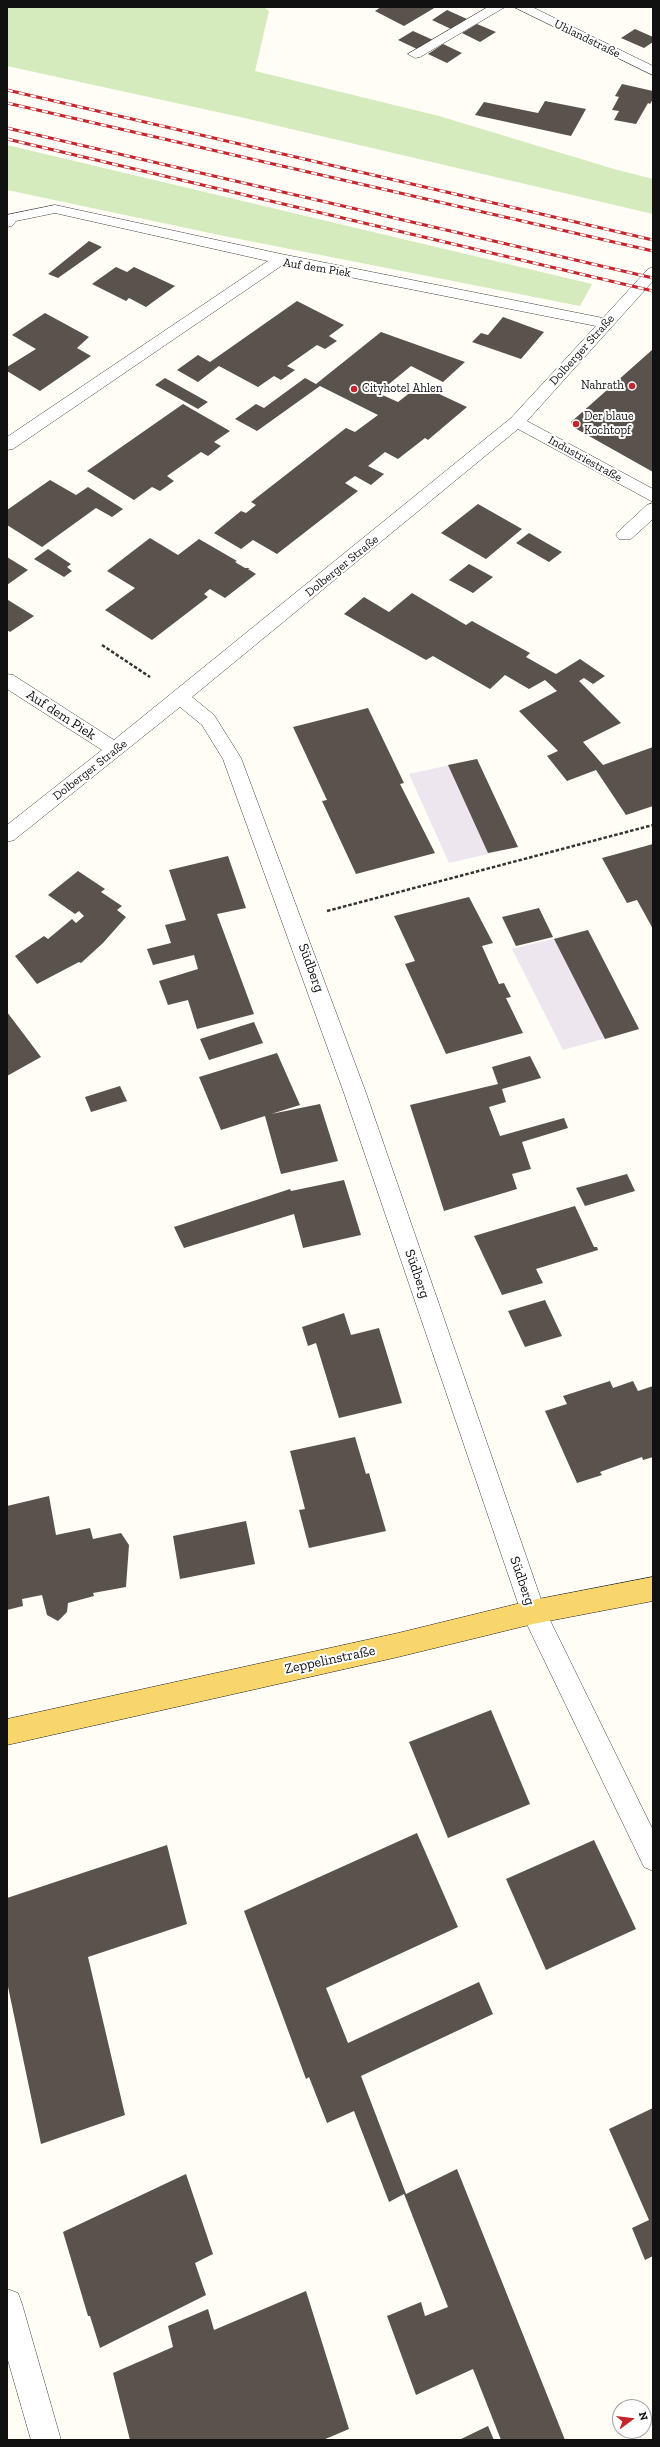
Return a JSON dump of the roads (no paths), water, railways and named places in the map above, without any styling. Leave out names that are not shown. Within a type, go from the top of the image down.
[{"type":"main road","name":"Zeppelinstraße","points":[[7,1732],[398,1645],[533,1612],[653,1588]]},
{"type":"street","points":[[415,54],[498,7]]},
{"type":"street","name":"Uhlandstraße","points":[[521,7],[653,71]]},
{"type":"street","points":[[7,223],[11,218],[55,209],[280,259]]},
{"type":"street","name":"Auf dem Piek","points":[[7,445],[280,259],[606,323]]},
{"type":"street","name":"Dolberger Straße","points":[[7,834],[115,750],[517,422],[653,272]]},
{"type":"street","name":"Industriestraße","points":[[517,422],[653,496]]},
{"type":"street","points":[[625,535],[653,509]]},
{"type":"street","name":"Auf dem Piek","points":[[7,680],[115,750]]},
{"type":"street","name":"Südberg","points":[[179,697],[208,720],[232,758],[293,920],[358,1100],[533,1612],[653,1858]]},
{"type":"street","points":[[7,2304],[46,2440]]},
{"type":"railway","points":[[7,90],[653,240]]},
{"type":"railway","points":[[7,103],[653,251]]},
{"type":"railway","points":[[7,128],[653,278]]},
{"type":"railway","points":[[7,139],[653,291]]},
{"type":"place","name":"Nahrath","points":[[632,386]]},
{"type":"place","name":"Cityhotel Ahlen","points":[[354,389]]},
{"type":"place","name":"Der blaue Kochtopf","points":[[576,424]]}]
